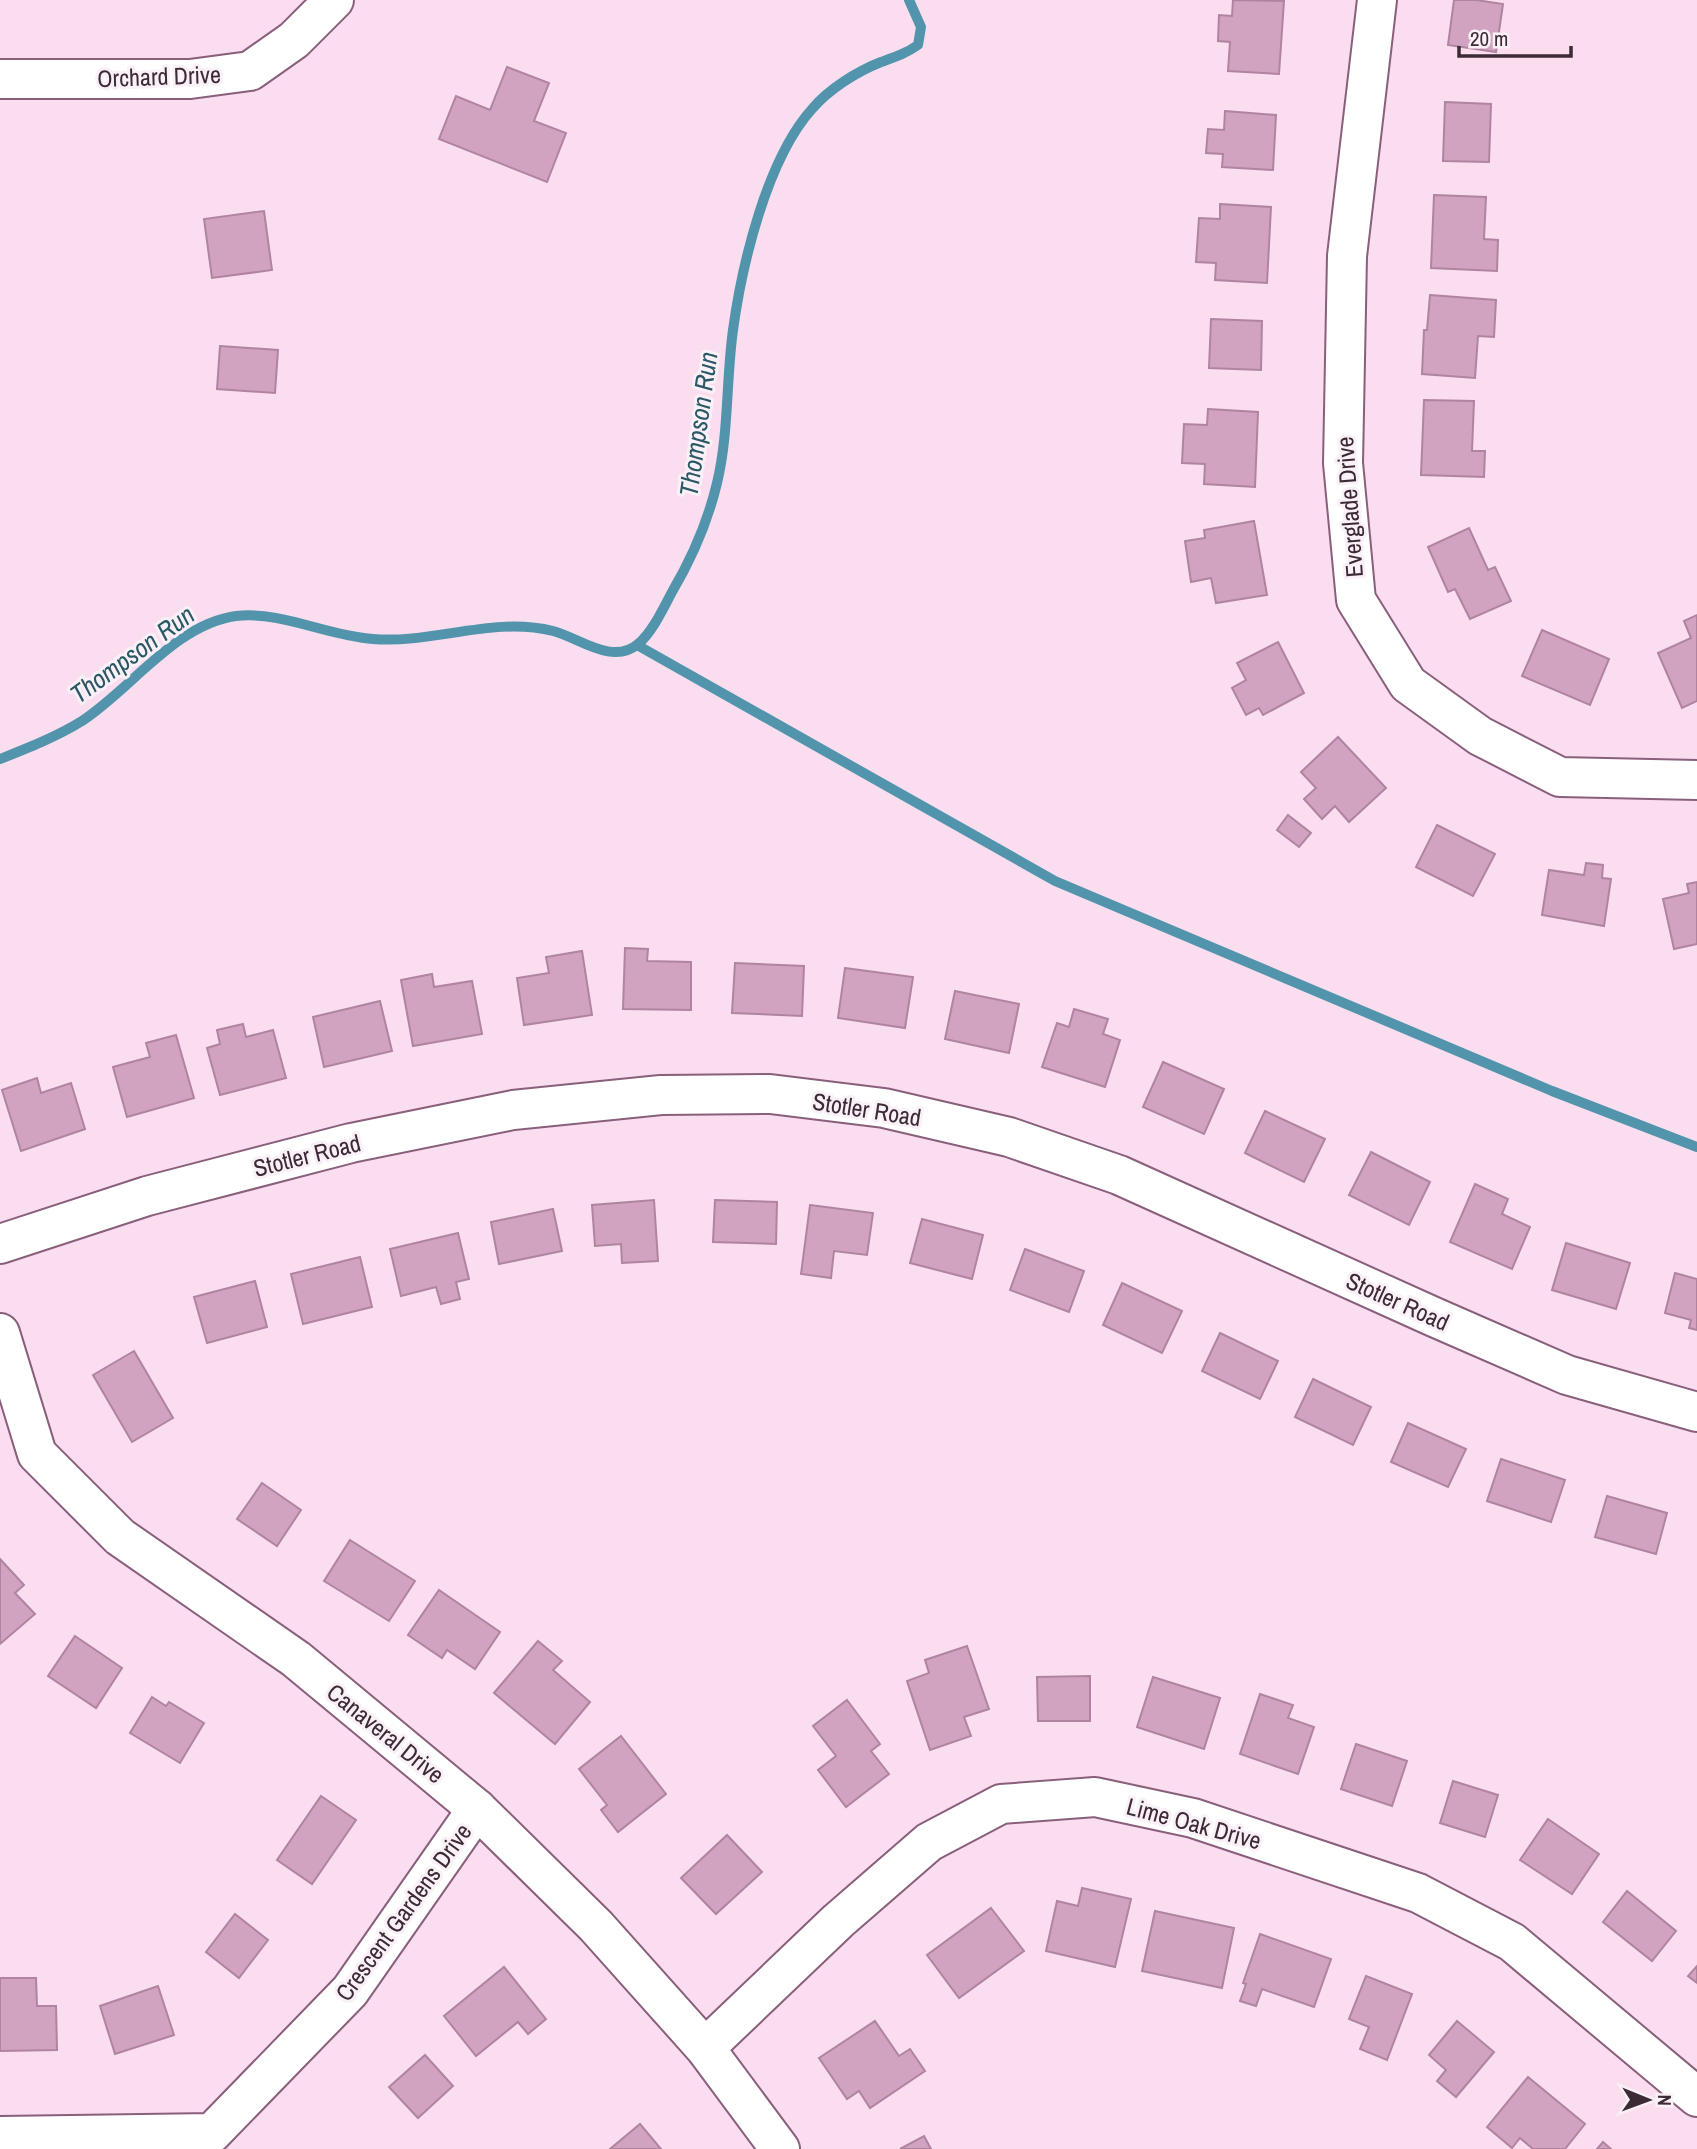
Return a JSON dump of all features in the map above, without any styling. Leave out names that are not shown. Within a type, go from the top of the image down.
[{"type":"street","name":"Orchard Drive","points":[[0,79],[191,79],[250,71],[294,40],[334,0]]},
{"type":"street","name":"Everglade Drive","points":[[1377,0],[1347,256],[1343,463],[1356,600],[1408,684],[1480,736],[1560,777],[1697,780]]},
{"type":"street","name":"Stotler Road","points":[[0,1244],[147,1196],[338,1146],[500,1113],[661,1095],[771,1094],[884,1108],[1009,1138],[1119,1175],[1567,1375],[1697,1412]]},
{"type":"street","name":"Canaveral Drive","points":[[0,1333],[37,1454],[120,1537],[296,1659],[477,1809],[596,1926],[705,2048],[780,2149]]},
{"type":"street","name":"Lime Oak Drive","points":[[705,2048],[838,1921],[929,1842],[1001,1804],[1095,1797],[1193,1818],[1418,1894],[1512,1942],[1697,2098]]},
{"type":"street","name":"Crescent Gardens Drive","points":[[0,2136],[214,2141],[349,1992],[477,1809]]},
{"type":"building","points":[[1233,0],[1284,1],[1279,74],[1228,71],[1230,42],[1218,41],[1219,15],[1232,16]]},
{"type":"building","points":[[1454,0],[1503,4],[1496,52],[1448,45]]},
{"type":"building","points":[[507,67],[549,83],[534,121],[566,133],[547,182],[439,139],[456,96],[490,110]]},
{"type":"building","points":[[1445,102],[1491,104],[1489,162],[1443,161]]},
{"type":"building","points":[[1225,111],[1276,115],[1273,170],[1222,167],[1223,154],[1206,153],[1208,129],[1224,130]]},
{"type":"building","points":[[1434,195],[1486,197],[1484,239],[1498,240],[1497,271],[1431,268]]},
{"type":"building","points":[[1220,204],[1271,207],[1267,283],[1215,280],[1216,263],[1196,262],[1199,218],[1220,219]]},
{"type":"building","points":[[264,211],[272,270],[212,278],[204,219]]},
{"type":"building","points":[[1430,295],[1496,300],[1494,337],[1478,336],[1475,378],[1422,374],[1424,330],[1427,330]]},
{"type":"building","points":[[1211,319],[1262,321],[1261,370],[1209,368]]},
{"type":"building","points":[[220,346],[278,350],[275,393],[217,389]]},
{"type":"building","points":[[1424,400],[1474,401],[1472,451],[1485,451],[1484,477],[1421,475]]},
{"type":"building","points":[[1208,409],[1258,412],[1255,487],[1204,484],[1205,464],[1182,463],[1184,424],[1207,425]]},
{"type":"building","points":[[1254,521],[1267,595],[1216,603],[1211,578],[1191,582],[1185,541],[1205,538],[1204,530]]},
{"type":"building","points":[[1469,528],[1488,570],[1495,567],[1511,601],[1470,619],[1455,589],[1448,592],[1428,547]]},
{"type":"building","points":[[1697,615],[1697,701],[1682,708],[1658,653],[1691,638],[1684,621]]},
{"type":"building","points":[[1542,630],[1609,659],[1590,705],[1522,676]]},
{"type":"building","points":[[1278,642],[1304,693],[1263,715],[1259,708],[1246,715],[1232,688],[1246,680],[1237,663]]},
{"type":"building","points":[[1338,737],[1386,788],[1349,822],[1335,806],[1322,819],[1304,799],[1316,788],[1301,772]]},
{"type":"building","points":[[1288,815],[1311,833],[1299,847],[1277,830]]},
{"type":"building","points":[[1437,825],[1495,854],[1473,896],[1416,867]]},
{"type":"building","points":[[1586,863],[1603,865],[1602,878],[1611,879],[1604,926],[1542,915],[1549,870],[1584,875]]},
{"type":"building","points":[[1697,882],[1697,944],[1674,949],[1663,899],[1689,893],[1687,884]]},
{"type":"building","points":[[625,948],[648,949],[647,961],[691,962],[691,1010],[623,1009]]},
{"type":"building","points":[[582,951],[592,1015],[524,1025],[517,978],[549,973],[546,957]]},
{"type":"building","points":[[735,963],[804,966],[802,1016],[732,1013]]},
{"type":"building","points":[[845,968],[913,977],[905,1028],[838,1018]]},
{"type":"building","points":[[432,974],[434,987],[472,981],[482,1034],[413,1046],[401,980]]},
{"type":"building","points":[[955,991],[1019,1004],[1009,1053],[945,1039]]},
{"type":"building","points":[[380,1001],[392,1051],[324,1067],[313,1017]]},
{"type":"building","points":[[1074,1009],[1108,1019],[1103,1034],[1120,1040],[1105,1087],[1042,1067],[1057,1023],[1069,1027]]},
{"type":"building","points":[[243,1024],[246,1037],[273,1030],[286,1078],[220,1095],[207,1048],[220,1044],[217,1030]]},
{"type":"building","points":[[176,1035],[194,1098],[127,1117],[113,1067],[150,1057],[146,1043]]},
{"type":"building","points":[[1163,1062],[1224,1089],[1204,1134],[1143,1107]]},
{"type":"building","points":[[37,1078],[41,1093],[71,1083],[85,1129],[21,1151],[2,1090]]},
{"type":"building","points":[[1265,1111],[1325,1139],[1304,1182],[1245,1153]]},
{"type":"building","points":[[1371,1152],[1430,1182],[1409,1225],[1349,1195]]},
{"type":"building","points":[[1475,1184],[1508,1199],[1502,1214],[1530,1227],[1512,1269],[1450,1242]]},
{"type":"building","points":[[654,1200],[658,1261],[622,1263],[621,1244],[595,1246],[592,1205]]},
{"type":"building","points":[[715,1200],[777,1202],[776,1244],[713,1242]]},
{"type":"building","points":[[810,1205],[873,1213],[867,1255],[834,1251],[831,1278],[801,1274]]},
{"type":"building","points":[[553,1209],[562,1251],[499,1264],[491,1222]]},
{"type":"building","points":[[922,1219],[983,1235],[972,1279],[910,1263]]},
{"type":"building","points":[[458,1233],[469,1279],[456,1282],[460,1299],[441,1304],[436,1287],[401,1296],[390,1249]]},
{"type":"building","points":[[1566,1243],[1630,1263],[1616,1309],[1552,1290]]},
{"type":"building","points":[[1025,1249],[1084,1271],[1069,1312],[1010,1290]]},
{"type":"building","points":[[360,1257],[372,1307],[303,1324],[291,1274]]},
{"type":"building","points":[[1675,1273],[1697,1279],[1697,1330],[1689,1328],[1691,1320],[1665,1313]]},
{"type":"building","points":[[255,1281],[267,1327],[207,1343],[194,1297]]},
{"type":"building","points":[[1122,1283],[1182,1311],[1162,1353],[1103,1325]]},
{"type":"building","points":[[1220,1333],[1278,1361],[1260,1399],[1202,1371]]},
{"type":"building","points":[[134,1351],[173,1418],[132,1442],[93,1375]]},
{"type":"building","points":[[1313,1379],[1371,1407],[1353,1445],[1295,1417]]},
{"type":"building","points":[[1408,1423],[1466,1449],[1448,1487],[1391,1462]]},
{"type":"building","points":[[1501,1459],[1565,1480],[1551,1522],[1487,1501]]},
{"type":"building","points":[[262,1483],[301,1510],[277,1546],[237,1519]]},
{"type":"building","points":[[1607,1496],[1667,1513],[1656,1554],[1595,1537]]},
{"type":"building","points":[[350,1540],[415,1581],[389,1621],[324,1581]]},
{"type":"building","points":[[0,1559],[24,1585],[15,1593],[35,1614],[0,1644]]},
{"type":"building","points":[[439,1590],[500,1632],[475,1669],[447,1650],[442,1658],[408,1635]]},
{"type":"building","points":[[75,1636],[122,1668],[96,1708],[48,1676]]},
{"type":"building","points":[[538,1641],[562,1661],[553,1670],[590,1702],[555,1744],[494,1693]]},
{"type":"building","points":[[967,1646],[989,1709],[964,1717],[971,1736],[930,1750],[907,1681],[929,1673],[925,1660]]},
{"type":"building","points":[[1090,1676],[1090,1721],[1038,1721],[1037,1677]]},
{"type":"building","points":[[1153,1677],[1220,1698],[1204,1749],[1137,1727]]},
{"type":"building","points":[[1260,1694],[1293,1705],[1288,1718],[1314,1727],[1298,1774],[1240,1754]]},
{"type":"building","points":[[152,1697],[166,1706],[169,1702],[204,1723],[180,1763],[130,1733]]},
{"type":"building","points":[[847,1700],[880,1744],[871,1751],[889,1774],[846,1807],[818,1770],[836,1756],[813,1726]]},
{"type":"building","points":[[621,1736],[666,1794],[618,1832],[601,1810],[607,1805],[579,1769]]},
{"type":"building","points":[[1356,1744],[1407,1761],[1392,1806],[1341,1789]]},
{"type":"building","points":[[1453,1781],[1498,1795],[1485,1837],[1440,1823]]},
{"type":"building","points":[[321,1796],[356,1820],[312,1884],[277,1860]]},
{"type":"building","points":[[1548,1819],[1599,1854],[1572,1894],[1520,1860]]},
{"type":"building","points":[[727,1835],[762,1872],[716,1914],[681,1878]]},
{"type":"building","points":[[1082,1888],[1131,1899],[1115,1967],[1046,1951],[1057,1901],[1078,1906]]},
{"type":"building","points":[[1627,1891],[1676,1931],[1652,1961],[1603,1922]]},
{"type":"building","points":[[991,1908],[1024,1951],[959,1998],[927,1955]]},
{"type":"building","points":[[1155,1911],[1234,1928],[1222,1988],[1142,1971]]},
{"type":"building","points":[[235,1914],[268,1940],[239,1978],[206,1952]]},
{"type":"building","points":[[1260,1934],[1331,1959],[1314,2007],[1262,1989],[1256,2006],[1240,2001],[1246,1984],[1243,1983]]},
{"type":"building","points":[[1697,1966],[1697,1983],[1688,1976]]},
{"type":"building","points":[[504,1967],[546,2019],[528,2034],[518,2022],[476,2056],[444,2016]]},
{"type":"building","points":[[1366,1976],[1412,1994],[1387,2060],[1360,2049],[1369,2027],[1349,2019]]},
{"type":"building","points":[[0,1978],[36,1978],[37,2006],[56,2006],[57,2050],[0,2051]]},
{"type":"building","points":[[158,1986],[174,2035],[115,2054],[100,2006]]},
{"type":"building","points":[[875,2021],[899,2056],[910,2049],[925,2071],[870,2108],[859,2091],[847,2099],[819,2058]]},
{"type":"building","points":[[1457,2021],[1494,2052],[1456,2097],[1437,2081],[1446,2070],[1429,2055]]},
{"type":"building","points":[[425,2055],[453,2086],[418,2118],[389,2087]]},
{"type":"building","points":[[1528,2077],[1585,2124],[1565,2149],[1533,2149],[1520,2138],[1512,2148],[1487,2127]]},
{"type":"building","points":[[640,2124],[661,2149],[610,2149]]},
{"type":"building","points":[[924,2136],[931,2149],[900,2149]]},
{"type":"building","points":[[1603,2142],[1611,2149],[1597,2149]]},
{"type":"waterway","name":"Thompson Run","points":[[0,759],[82,721],[174,644],[214,621],[236,616],[270,617],[373,639],[418,638],[486,628],[530,627],[563,634],[606,651],[628,650],[638,644],[657,619],[686,566],[699,539],[713,497],[724,445],[737,304],[750,244],[770,183],[796,130],[819,102],[853,76],[918,45],[921,27],[909,0]]},
{"type":"waterway","points":[[637,645],[1055,881],[1552,1091],[1697,1147]]}]
